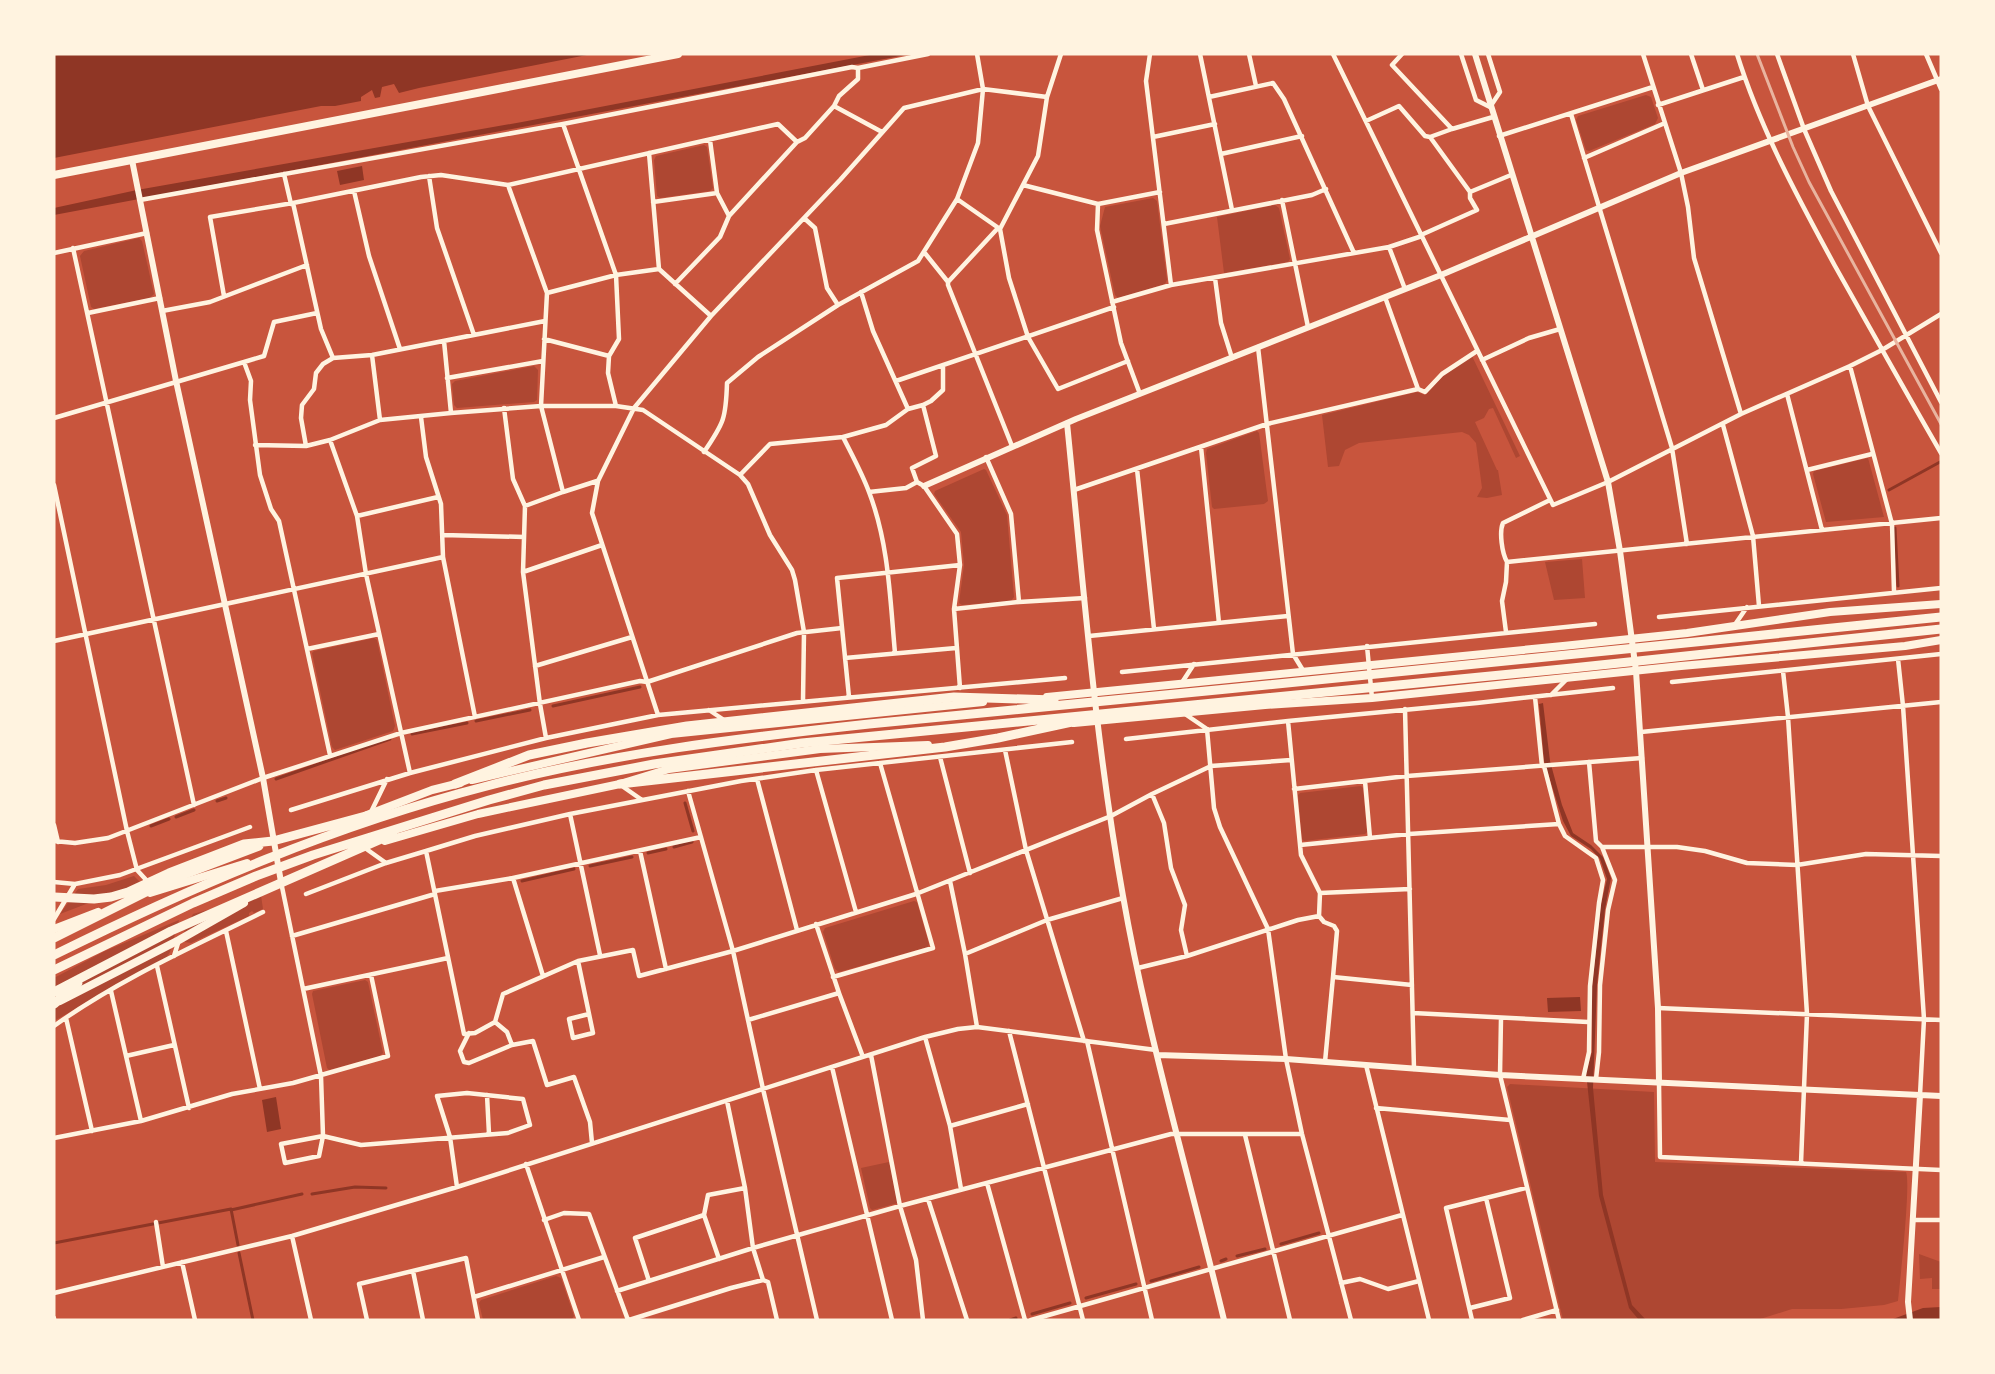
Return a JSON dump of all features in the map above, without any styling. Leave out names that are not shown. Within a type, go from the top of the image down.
[{"type":"highway","points":[[54,929],[156,891],[277,852],[432,790],[671,734],[972,702],[1095,694],[1632,638],[1830,612],[1941,604]]},
{"type":"highway","points":[[54,938],[172,879],[273,841],[462,789],[653,751],[719,741],[1107,700],[1941,617]]},
{"type":"highway","points":[[54,970],[142,926],[256,876],[362,838],[436,815],[544,785],[597,774],[722,753],[802,743],[1560,670],[1941,629]]},
{"type":"highway","points":[[54,1004],[179,940],[302,871],[365,848],[478,814],[620,784],[669,769],[820,749],[928,745],[1098,720],[1372,698],[1722,662],[1905,646],[1941,640]]},
{"type":"highway","points":[[455,784],[530,755],[687,726],[954,697],[1107,700]]},
{"type":"highway","points":[[620,784],[945,747],[1118,712]]},
{"type":"highway","points":[[54,956],[188,891],[309,842],[431,801],[542,772]]},
{"type":"highway","points":[[54,992],[120,956],[198,918],[436,815]]},
{"type":"highway","points":[[54,897],[93,899],[111,897],[244,844],[273,841]]},
{"type":"highway","points":[[54,1004],[96,970],[120,956]]},
{"type":"main road","points":[[54,175],[678,54]]},
{"type":"street","points":[[140,200],[563,124],[687,98],[927,54]]},
{"type":"street","points":[[704,452],[723,424],[727,383],[758,357],[838,305],[918,261],[957,199],[978,143],[983,89],[977,54]]},
{"type":"street","points":[[948,282],[999,229],[1038,156],[1047,97],[1061,54]]},
{"type":"street","points":[[1150,54],[1146,81],[1171,285]]},
{"type":"street","points":[[1200,54],[1232,210]]},
{"type":"street","points":[[1249,54],[1256,86]]},
{"type":"street","points":[[1333,54],[1553,506],[1608,482],[1741,414],[1850,366],[1882,350],[1941,314]]},
{"type":"street","points":[[1402,54],[1392,64],[1452,129]]},
{"type":"street","points":[[1461,54],[1476,100],[1490,107]]},
{"type":"street","points":[[1475,54],[1608,482],[1620,551],[1636,671],[1641,732],[1658,1008],[1660,1157],[1941,1170]]},
{"type":"street","points":[[1488,54],[1500,92],[1490,107]]},
{"type":"street","points":[[1642,54],[1681,173],[1694,258],[1741,414]]},
{"type":"street","points":[[1691,54],[1703,90]]},
{"type":"street","points":[[1737,54],[1744,77],[1803,209],[1941,453]]},
{"type":"street","points":[[1777,54],[1804,129],[1831,191],[1941,402]]},
{"type":"street","points":[[1854,54],[1868,106],[1941,253]]},
{"type":"street","points":[[1926,54],[1941,89]]},
{"type":"street","points":[[675,284],[720,237],[729,216],[797,142],[805,138],[834,106],[839,96],[858,79],[858,68]]},
{"type":"street","points":[[1658,105],[1744,77]]},
{"type":"street","points":[[924,486],[1067,423],[1441,275],[1681,173],[1939,80]]},
{"type":"street","points":[[1209,97],[1273,83],[1284,99],[1302,136],[1354,253]]},
{"type":"street","points":[[1499,136],[1653,87]]},
{"type":"street","points":[[658,715],[592,513],[598,481],[634,408],[711,316],[904,108],[983,89],[1047,97]]},
{"type":"street","points":[[834,106],[882,132]]},
{"type":"street","points":[[1366,121],[1399,106],[1425,136],[1430,137],[1493,117]]},
{"type":"street","points":[[1570,114],[1672,448],[1687,544]]},
{"type":"street","points":[[1584,158],[1665,123]]},
{"type":"street","points":[[563,124],[616,275],[619,339],[609,356],[608,373],[616,406]]},
{"type":"street","points":[[224,296],[210,217],[429,176],[441,175],[508,185],[778,124],[797,142]]},
{"type":"street","points":[[1153,137],[1215,124]]},
{"type":"street","points":[[1221,154],[1302,136]]},
{"type":"street","points":[[896,381],[1028,337],[1171,285],[1389,246],[1421,235],[1477,210],[1470,198],[1470,192],[1430,137]]},
{"type":"street","points":[[710,140],[717,193],[729,216]]},
{"type":"street","points":[[649,153],[659,269],[711,316]]},
{"type":"street","points":[[132,160],[176,381],[263,778],[281,882],[321,1076],[323,1137],[319,1156],[285,1163],[281,1143],[323,1137],[361,1145],[450,1137],[508,1133],[530,1125],[523,1099],[467,1093],[437,1096],[450,1137],[457,1186]]},
{"type":"street","points":[[284,174],[321,329],[333,358]]},
{"type":"street","points":[[1470,192],[1511,175]]},
{"type":"street","points":[[429,176],[437,228],[474,334]]},
{"type":"street","points":[[508,185],[547,293],[541,406],[563,492]]},
{"type":"street","points":[[1023,185],[1098,204],[1160,192]]},
{"type":"street","points":[[1164,224],[1311,195],[1326,189]]},
{"type":"street","points":[[354,191],[369,256],[400,349]]},
{"type":"street","points":[[653,202],[717,193]]},
{"type":"street","points":[[957,199],[999,229],[1009,278],[1028,337],[1058,389],[1128,361]]},
{"type":"street","points":[[1282,200],[1308,327]]},
{"type":"street","points":[[1098,204],[1097,230],[1121,343],[1140,394]]},
{"type":"street","points":[[804,218],[815,228],[827,288],[838,305]]},
{"type":"street","points":[[54,253],[147,232]]},
{"type":"street","points":[[1389,246],[1405,289]]},
{"type":"street","points":[[73,248],[194,805]]},
{"type":"street","points":[[924,252],[948,282],[1012,446]]},
{"type":"street","points":[[162,311],[210,302],[307,265]]},
{"type":"street","points":[[547,293],[616,275],[659,269]]},
{"type":"street","points":[[1215,278],[1221,323],[1232,357]]},
{"type":"street","points":[[861,292],[873,331],[908,409]]},
{"type":"street","points":[[1384,297],[1418,389]]},
{"type":"street","points":[[88,313],[160,298]]},
{"type":"street","points":[[54,418],[264,356],[274,322],[317,313]]},
{"type":"street","points":[[306,446],[301,418],[302,405],[314,389],[316,373],[323,364],[333,358],[372,355],[545,321]]},
{"type":"street","points":[[1482,360],[1529,338],[1560,330]]},
{"type":"street","points":[[544,339],[609,356]]},
{"type":"street","points":[[444,341],[451,413]]},
{"type":"street","points":[[1258,347],[1293,654],[1304,672]]},
{"type":"street","points":[[1074,490],[1267,424],[1418,389],[1425,392],[1442,374],[1478,351]]},
{"type":"street","points":[[372,355],[380,420]]},
{"type":"street","points":[[447,378],[543,361]]},
{"type":"street","points":[[244,362],[251,381],[250,400],[260,476],[271,509],[279,521],[330,755]]},
{"type":"street","points":[[740,475],[770,444],[843,437],[886,425],[908,409],[932,401],[943,390],[943,365]]},
{"type":"street","points":[[1850,366],[1892,524],[1894,592]]},
{"type":"street","points":[[1787,394],[1822,530]]},
{"type":"street","points":[[923,405],[936,456],[912,468],[917,482],[924,486],[957,534],[960,565],[954,609],[960,688]]},
{"type":"street","points":[[255,446],[306,446],[330,440],[380,420],[504,408],[616,406],[643,410],[740,475],[748,484],[770,535],[792,570],[804,632],[803,700]]},
{"type":"street","points":[[504,408],[513,479],[525,506],[524,572],[546,738]]},
{"type":"street","points":[[421,417],[426,457],[438,497],[443,535],[443,557],[475,717]]},
{"type":"street","points":[[1067,423],[1098,720],[1123,898],[1156,1052],[1224,1320]]},
{"type":"street","points":[[1723,425],[1753,536],[1759,606]]},
{"type":"street","points":[[843,437],[869,492],[882,534],[895,653]]},
{"type":"street","points":[[330,440],[357,516],[366,574],[410,773]]},
{"type":"street","points":[[1201,447],[1219,623]]},
{"type":"street","points":[[1807,470],[1872,454]]},
{"type":"street","points":[[986,457],[1011,514],[1019,602]]},
{"type":"street","points":[[1137,469],[1154,629]]},
{"type":"street","points":[[525,506],[598,481]]},
{"type":"street","points":[[869,492],[906,488],[917,482]]},
{"type":"street","points":[[54,485],[136,870],[156,891]]},
{"type":"street","points":[[357,516],[438,497]]},
{"type":"street","points":[[1506,632],[1502,601],[1507,562],[1504,558],[1501,528],[1503,523],[1550,500]]},
{"type":"street","points":[[1507,562],[1941,518]]},
{"type":"street","points":[[443,535],[524,537]]},
{"type":"street","points":[[524,572],[602,545]]},
{"type":"street","points":[[54,641],[443,557]]},
{"type":"street","points":[[849,697],[837,578],[960,565]]},
{"type":"street","points":[[1659,617],[1941,588]]},
{"type":"street","points":[[954,609],[1085,598]]},
{"type":"street","points":[[1734,626],[1747,607]]},
{"type":"street","points":[[1089,636],[1288,616]]},
{"type":"street","points":[[1122,672],[1595,624]]},
{"type":"street","points":[[54,825],[56,842],[92,841],[127,831],[263,778],[401,733],[640,681],[647,682],[804,632],[842,628]]},
{"type":"street","points":[[307,649],[379,634]]},
{"type":"street","points":[[535,666],[632,637]]},
{"type":"street","points":[[1366,646],[1372,698]]},
{"type":"street","points":[[845,658],[956,648]]},
{"type":"street","points":[[1672,682],[1941,654]]},
{"type":"street","points":[[1898,659],[1924,1019],[1908,1302],[1910,1320]]},
{"type":"street","points":[[1722,662],[1732,676]]},
{"type":"street","points":[[1181,684],[1194,664]]},
{"type":"street","points":[[1783,671],[1807,1014],[1801,1163]]},
{"type":"street","points":[[291,810],[410,773],[546,738],[658,715],[803,700],[1065,678]]},
{"type":"street","points":[[1551,695],[1568,678]]},
{"type":"street","points":[[949,688],[972,702]]},
{"type":"street","points":[[1126,740],[1202,732],[1207,729],[1613,688]]},
{"type":"street","points":[[1535,697],[1543,766],[1559,824],[1565,836],[1596,858],[1603,880],[1590,986],[1589,1052],[1585,1079]]},
{"type":"street","points":[[1641,732],[1941,702]]},
{"type":"street","points":[[1405,709],[1414,1069]]},
{"type":"street","points":[[709,710],[734,726]]},
{"type":"street","points":[[1183,713],[1207,729]]},
{"type":"street","points":[[1288,721],[1301,855],[1320,893],[1319,916],[1337,930],[1325,1062]]},
{"type":"street","points":[[600,752],[613,725]]},
{"type":"street","points":[[1207,729],[1214,808],[1220,827],[1268,929],[1286,1059],[1302,1134],[1351,1320]]},
{"type":"street","points":[[966,753],[983,737]]},
{"type":"street","points":[[306,894],[426,850],[474,836],[570,814],[688,791],[816,770],[1072,742]]},
{"type":"street","points":[[1005,750],[1026,850],[1085,1041],[1152,1320]]},
{"type":"street","points":[[940,757],[970,873]]},
{"type":"street","points":[[1294,789],[1407,776],[1642,758]]},
{"type":"street","points":[[426,850],[464,1034],[476,1033],[495,1022],[503,994],[578,961],[633,950],[639,976],[733,951],[916,894],[950,881],[1111,816],[1211,766],[1292,760]]},
{"type":"street","points":[[1589,762],[1596,841],[1616,880],[1608,910],[1600,985],[1599,1052],[1596,1079]]},
{"type":"street","points":[[833,977],[933,948],[880,763]]},
{"type":"street","points":[[816,770],[856,912]]},
{"type":"street","points":[[370,814],[387,779]]},
{"type":"street","points":[[756,779],[797,930]]},
{"type":"street","points":[[1365,781],[1370,838]]},
{"type":"street","points":[[620,784],[642,800]]},
{"type":"street","points":[[688,791],[733,951],[817,1320]]},
{"type":"street","points":[[1152,794],[1164,823],[1171,868],[1185,905],[1181,930],[1187,956]]},
{"type":"street","points":[[570,814],[600,955]]},
{"type":"street","points":[[1300,845],[1408,834],[1559,824]]},
{"type":"street","points":[[54,882],[75,884],[105,879],[136,870],[250,827]]},
{"type":"street","points":[[292,936],[435,892],[581,864],[701,837]]},
{"type":"street","points":[[1596,858],[1602,850],[1647,847],[1677,847],[1705,851],[1747,863],[1797,865],[1866,854],[1941,856]]},
{"type":"street","points":[[365,848],[386,863]]},
{"type":"street","points":[[640,851],[666,969]]},
{"type":"street","points":[[513,878],[543,976]]},
{"type":"street","points":[[950,881],[977,1027]]},
{"type":"street","points":[[54,919],[75,884]]},
{"type":"street","points":[[1320,893],[1410,889]]},
{"type":"street","points":[[965,954],[1047,920],[1123,898]]},
{"type":"street","points":[[54,1026],[174,956],[263,912]]},
{"type":"street","points":[[1138,968],[1187,956],[1268,929],[1319,916]]},
{"type":"street","points":[[816,924],[863,1057]]},
{"type":"street","points":[[226,931],[260,1089]]},
{"type":"street","points":[[174,956],[179,940]]},
{"type":"street","points":[[303,989],[448,958]]},
{"type":"street","points":[[578,961],[593,1033],[573,1038],[569,1019],[589,1014]]},
{"type":"street","points":[[157,966],[189,1108]]},
{"type":"street","points":[[54,1138],[141,1121],[232,1094],[321,1076],[388,1056],[371,975]]},
{"type":"street","points":[[1333,978],[1412,985]]},
{"type":"street","points":[[111,991],[141,1121]]},
{"type":"street","points":[[748,1020],[839,993]]},
{"type":"street","points":[[1658,1008],[1941,1020]]},
{"type":"street","points":[[1413,1013],[1588,1022]]},
{"type":"street","points":[[66,1018],[92,1131]]},
{"type":"street","points":[[1501,1018],[1500,1075],[1559,1320]]},
{"type":"street","points":[[495,1022],[507,1032],[512,1045]]},
{"type":"street","points":[[54,1293],[292,1236],[727,1101],[924,1037],[977,1027],[1156,1052],[1500,1075],[1941,1096]]},
{"type":"street","points":[[1009,1031],[1083,1320]]},
{"type":"street","points":[[469,1033],[460,1051],[464,1062],[469,1063],[512,1045],[533,1041],[547,1084],[574,1077],[590,1122],[592,1143]]},
{"type":"street","points":[[924,1037],[950,1126],[961,1189]]},
{"type":"street","points":[[126,1056],[174,1045]]},
{"type":"street","points":[[871,1055],[900,1206],[916,1260],[923,1320]]},
{"type":"street","points":[[1366,1065],[1429,1320]]},
{"type":"street","points":[[832,1067],[892,1320]]},
{"type":"street","points":[[487,1095],[489,1134]]},
{"type":"street","points":[[727,1101],[745,1188],[753,1248],[763,1280]]},
{"type":"street","points":[[950,1126],[1028,1104]]},
{"type":"street","points":[[1376,1108],[1510,1120]]},
{"type":"street","points":[[617,1291],[753,1248],[900,1206],[1177,1133],[1302,1134]]},
{"type":"street","points":[[1245,1135],[1290,1320]]},
{"type":"street","points":[[526,1164],[579,1320]]},
{"type":"street","points":[[987,1182],[1024,1320]]},
{"type":"street","points":[[719,1259],[704,1215],[708,1195],[745,1188]]},
{"type":"street","points":[[1473,1320],[1446,1208],[1526,1188]]},
{"type":"street","points":[[1470,1308],[1510,1298],[1486,1198]]},
{"type":"street","points":[[928,1199],[967,1320]]},
{"type":"street","points":[[544,1220],[564,1213],[589,1214],[629,1320],[763,1280],[768,1282],[777,1320]]},
{"type":"street","points":[[649,1281],[635,1238],[704,1215]]},
{"type":"street","points":[[1031,1320],[1402,1215]]},
{"type":"street","points":[[1913,1220],[1941,1220]]},
{"type":"street","points":[[156,1223],[164,1267]]},
{"type":"street","points":[[292,1236],[310,1320]]},
{"type":"street","points":[[474,1297],[604,1257]]},
{"type":"street","points":[[367,1320],[359,1284],[466,1258],[478,1320]]},
{"type":"street","points":[[182,1263],[195,1320]]},
{"type":"street","points":[[413,1271],[423,1320]]},
{"type":"street","points":[[1341,1283],[1360,1279],[1388,1289],[1419,1281]]},
{"type":"street","points":[[1523,1320],[1557,1310]]},
{"type":"shaded area","points":[[62,54],[592,54],[399,93],[394,84],[382,87],[380,97],[375,98],[372,90],[361,97],[361,101],[321,106],[54,158],[54,56]]},
{"type":"shaded area","points":[[875,54],[911,54],[54,215],[54,208],[137,190],[522,122]]},
{"type":"shaded area","points":[[1646,95],[1651,97],[1658,118],[1655,124],[1589,151],[1586,150],[1576,120],[1578,116]]},
{"type":"shaded area","points":[[704,145],[707,147],[713,188],[710,191],[660,198],[657,196],[654,160],[656,156]]},
{"type":"shaded area","points":[[362,166],[364,180],[340,185],[337,171]]},
{"type":"shaded area","points":[[1153,198],[1157,201],[1167,280],[1165,284],[1118,298],[1115,295],[1100,226],[1105,207]]},
{"type":"shaded area","points":[[1275,205],[1279,208],[1290,259],[1288,262],[1224,273],[1217,217]]},
{"type":"shaded area","points":[[139,238],[142,241],[154,294],[150,298],[94,309],[91,307],[80,256],[84,251]]},
{"type":"shaded area","points":[[1472,356],[1520,456],[1516,458],[1493,408],[1489,409],[1484,418],[1475,422],[1498,470],[1502,495],[1477,497],[1482,488],[1476,443],[1469,435],[1462,432],[1359,443],[1345,450],[1339,466],[1328,467],[1322,415],[1417,392],[1425,395],[1443,376]]},
{"type":"shaded area","points":[[534,366],[538,370],[537,400],[534,402],[457,408],[454,405],[452,384],[455,381]]},
{"type":"shaded area","points":[[1257,431],[1268,501],[1264,504],[1214,509],[1207,449]]},
{"type":"shaded area","points":[[1868,458],[1884,517],[1826,522],[1814,471]]},
{"type":"shaded area","points":[[984,469],[1007,515],[1014,597],[1011,601],[962,605],[959,603],[964,565],[961,532],[934,494],[935,491]]},
{"type":"shaded area","points":[[1582,559],[1585,598],[1554,600],[1545,562]]},
{"type":"shaded area","points":[[374,638],[377,640],[395,726],[393,731],[335,750],[332,747],[312,653]]},
{"type":"shaded area","points":[[1543,703],[1550,761],[1562,805],[1573,833],[1591,845],[1603,857],[1611,878],[1605,909],[1597,985],[1593,1088],[1603,1195],[1632,1305],[1646,1320],[1639,1320],[1629,1308],[1599,1196],[1586,1072],[1592,1052],[1592,987],[1601,904],[1607,879],[1600,859],[1591,849],[1571,836],[1563,821],[1544,761],[1539,704]]},
{"type":"shaded area","points":[[1361,786],[1367,832],[1365,834],[1304,841],[1302,839],[1298,795],[1300,793]]},
{"type":"shaded area","points":[[134,876],[141,883],[60,914],[78,889],[106,885]]},
{"type":"shaded area","points":[[261,895],[263,909],[254,913],[252,911],[249,916],[191,943],[185,942],[182,936],[193,914]]},
{"type":"shaded area","points":[[917,902],[928,947],[839,972],[835,969],[823,932],[825,928]]},
{"type":"shaded area","points":[[179,920],[170,952],[166,958],[54,1021],[54,978],[105,951]]},
{"type":"shaded area","points":[[365,980],[368,982],[383,1053],[380,1056],[329,1070],[313,991]]},
{"type":"shaded area","points":[[1580,997],[1581,1011],[1548,1012],[1547,998]]},
{"type":"shaded area","points":[[1510,1084],[1654,1092],[1655,1162],[1906,1172],[1906,1212],[1898,1301],[1884,1305],[1841,1309],[1792,1309],[1757,1320],[1563,1320],[1507,1087]]},
{"type":"shaded area","points":[[276,1097],[281,1129],[267,1132],[262,1100]]},
{"type":"shaded area","points":[[889,1162],[898,1203],[872,1210],[861,1168]]},
{"type":"shaded area","points":[[1919,1254],[1941,1262],[1941,1289],[1932,1289],[1932,1278],[1920,1279]]},
{"type":"shaded area","points":[[556,1276],[561,1278],[574,1316],[572,1319],[483,1320],[479,1303],[481,1300]]},
{"type":"shaded area","points":[[1941,1307],[1941,1320],[1865,1320],[1893,1319],[1923,1308]]},
{"type":"waterway","points":[[1889,490],[1940,462]]},
{"type":"waterway","points":[[1895,528],[1898,586]]},
{"type":"waterway","points":[[553,706],[640,687]]},
{"type":"waterway","points":[[476,721],[530,710]]},
{"type":"waterway","points":[[412,734],[467,723]]},
{"type":"waterway","points":[[276,779],[390,739]]},
{"type":"waterway","points":[[217,801],[226,798]]},
{"type":"waterway","points":[[685,803],[693,831]]},
{"type":"waterway","points":[[176,817],[194,810]]},
{"type":"waterway","points":[[151,826],[169,819]]},
{"type":"waterway","points":[[674,847],[692,842]]},
{"type":"waterway","points":[[648,853],[666,849]]},
{"type":"waterway","points":[[590,866],[632,857]]},
{"type":"waterway","points":[[522,881],[574,869]]},
{"type":"waterway","points":[[312,1194],[355,1187],[386,1188]]},
{"type":"waterway","points":[[231,1210],[302,1194]]},
{"type":"waterway","points":[[54,1243],[231,1209],[238,1245]]},
{"type":"waterway","points":[[1281,1244],[1319,1233]]},
{"type":"waterway","points":[[1237,1256],[1265,1249]]},
{"type":"waterway","points":[[239,1253],[253,1320]]},
{"type":"waterway","points":[[1221,1261],[1226,1259]]},
{"type":"waterway","points":[[1151,1281],[1199,1267]]},
{"type":"waterway","points":[[1086,1298],[1136,1284]]},
{"type":"waterway","points":[[1032,1314],[1070,1303]]},
{"type":"waterway","points":[[1010,1320],[1016,1318]]},
{"type":"railway","points":[[1757,54],[1809,182],[1941,424]]}]
